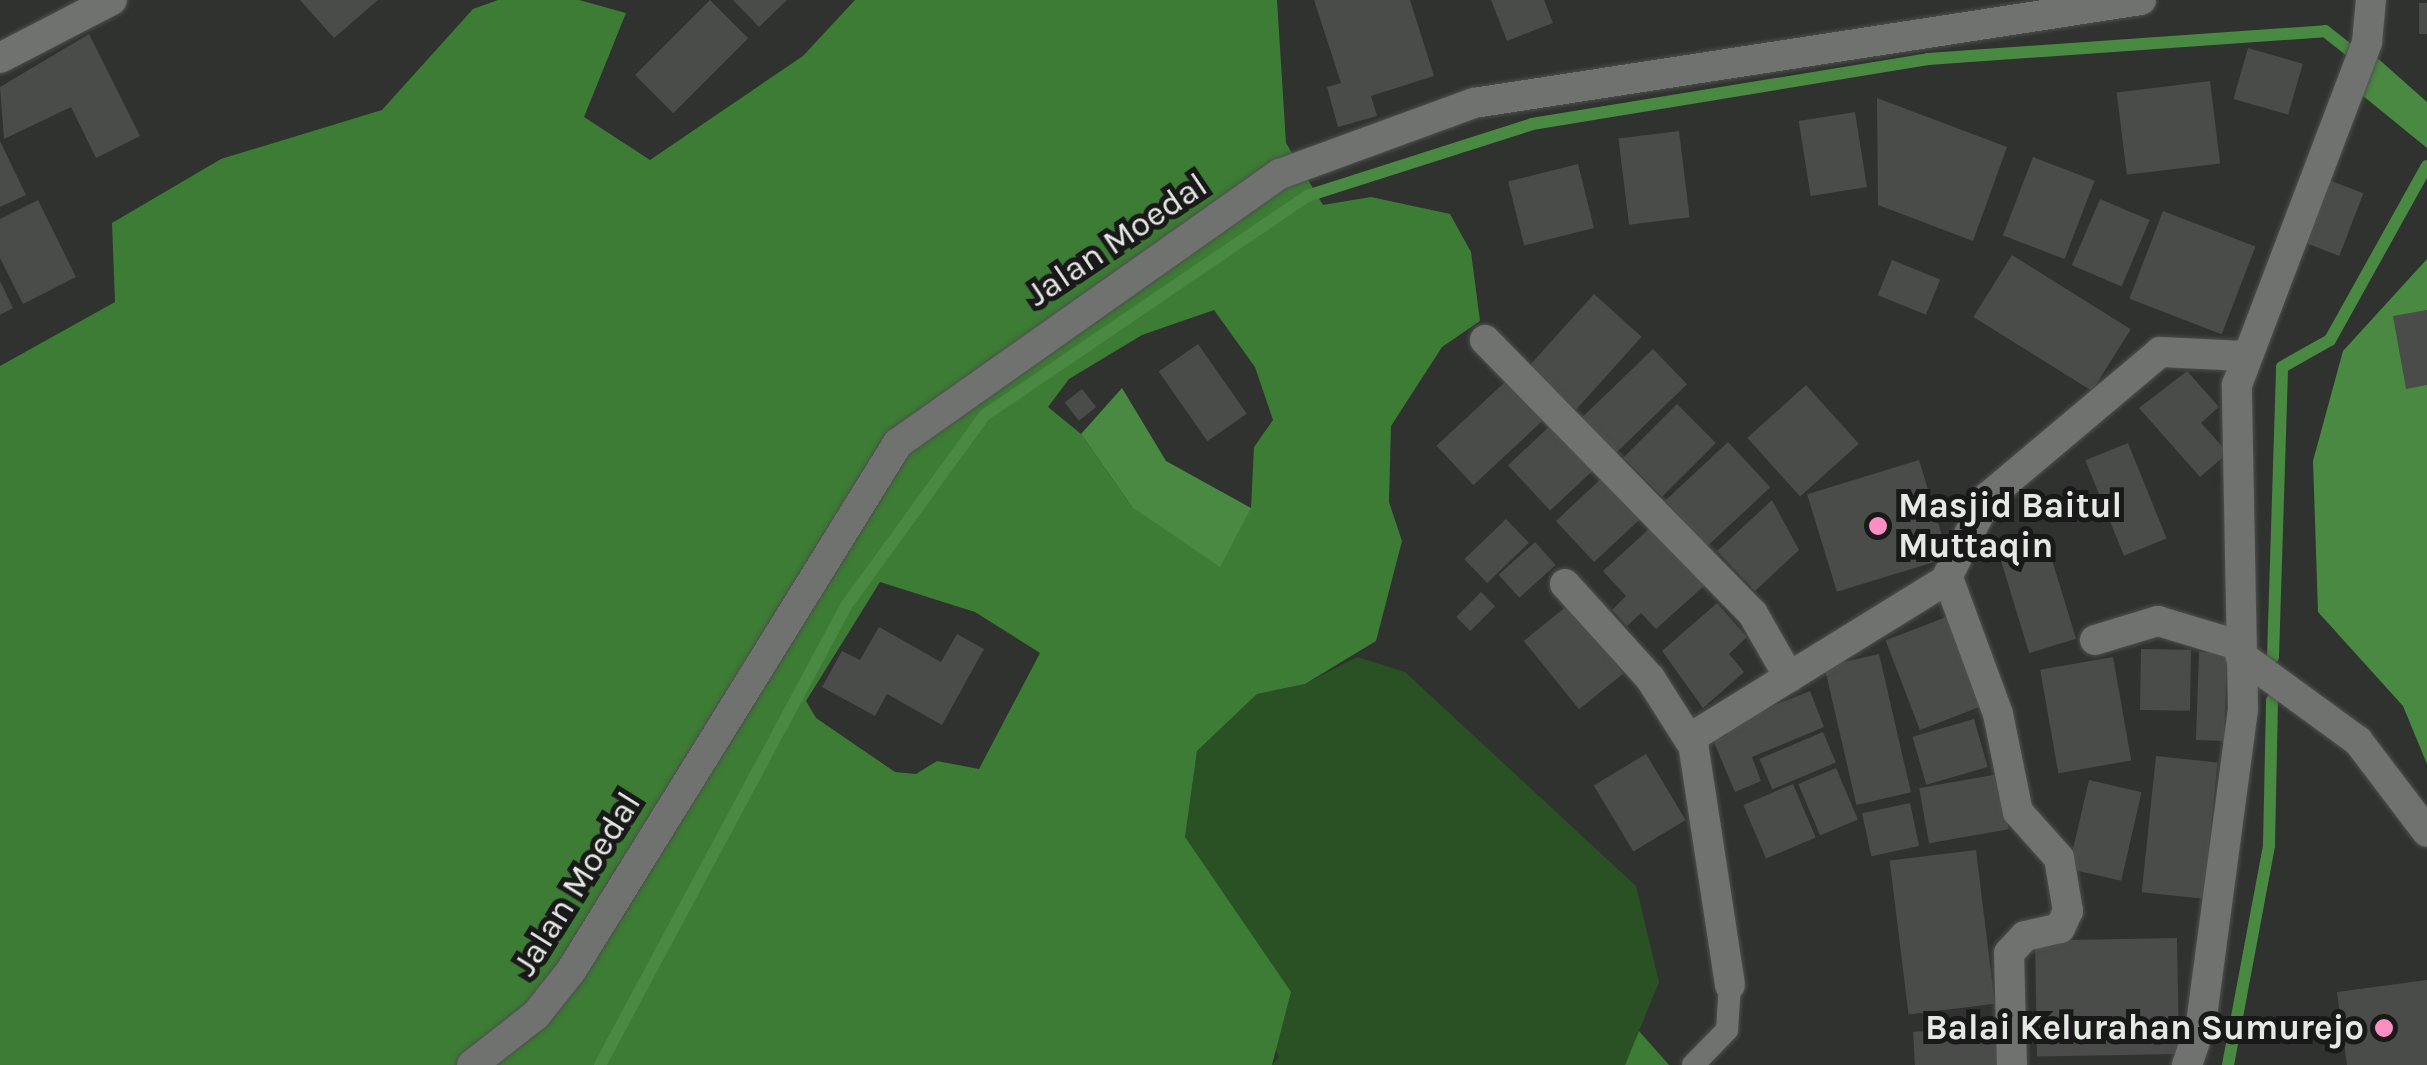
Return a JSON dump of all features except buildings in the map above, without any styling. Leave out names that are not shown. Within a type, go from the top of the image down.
[{"type":"street","points":[[0,58],[112,0]]},
{"type":"street","name":"Jalan Moedal","points":[[472,1065],[536,1015],[570,971],[898,443],[1280,174],[1474,104],[2142,0]]},
{"type":"street","points":[[2187,1065],[2201,1024],[2244,710],[2237,385],[2244,356],[2367,42],[2370,0]]},
{"type":"street","points":[[1485,340],[1753,614],[1789,677]]},
{"type":"street","points":[[1690,741],[1948,578],[1988,497],[2160,352],[2244,356]]},
{"type":"street","points":[[1948,578],[1998,714],[2018,812],[2059,858],[2068,911],[2060,928],[2025,936],[2009,953],[2012,1065]]},
{"type":"street","points":[[1565,584],[1650,678],[1690,741],[1730,985]]},
{"type":"street","points":[[2094,640],[2158,621],[2240,650],[2358,741],[2427,832]]},
{"type":"lane","points":[[1693,1065],[1727,1030],[1730,985]]},
{"type":"shaded area","points":[[498,0],[579,0],[626,13],[584,117],[650,160],[803,56],[855,0],[1277,0],[1286,143],[1323,205],[1371,197],[1450,214],[1471,252],[1480,321],[1442,347],[1391,426],[1389,502],[1402,541],[1376,641],[1305,684],[1257,694],[1197,751],[1185,837],[1291,992],[1272,1065],[0,1065],[0,366],[115,302],[112,223],[221,159],[382,110],[473,9]],"holes":[[[1214,310],[1255,367],[1273,420],[1254,447],[1251,508],[1132,507],[1081,434],[1048,407],[1069,379],[1142,335]],[[880,582],[975,612],[1040,653],[979,769],[937,761],[916,774],[895,772],[816,718],[806,701]]]},
{"type":"shaded area","points":[[2374,55],[2427,102],[2427,148],[2357,91]]},
{"type":"shaded area","points":[[2427,259],[2427,764],[2403,706],[2318,612],[2313,461],[2343,351]]},
{"type":"shaded area","points":[[1122,388],[1166,461],[1251,508],[1220,567],[1132,507],[1081,434]]},
{"type":"shaded area","points":[[1357,657],[1405,672],[1636,886],[1659,982],[1625,1065],[1272,1065],[1279,1057],[1185,837],[1197,751],[1257,694],[1305,684]]},
{"type":"shaded area","points":[[1639,1031],[1669,1065],[1625,1065]]},
{"type":"waterway","points":[[600,1065],[846,606],[985,415],[1307,196],[1532,124],[1928,59],[2325,31],[2358,57]]},
{"type":"waterway","points":[[2273,657],[2282,367],[2330,340],[2427,166]]},
{"type":"waterway","points":[[2228,1065],[2269,845],[2272,700]]},
{"type":"place","name":"Masjid Baitul Muttaqin","points":[[1878,526]]},
{"type":"place","name":"Balai Kelurahan Sumurejo","points":[[2384,1028]]}]
